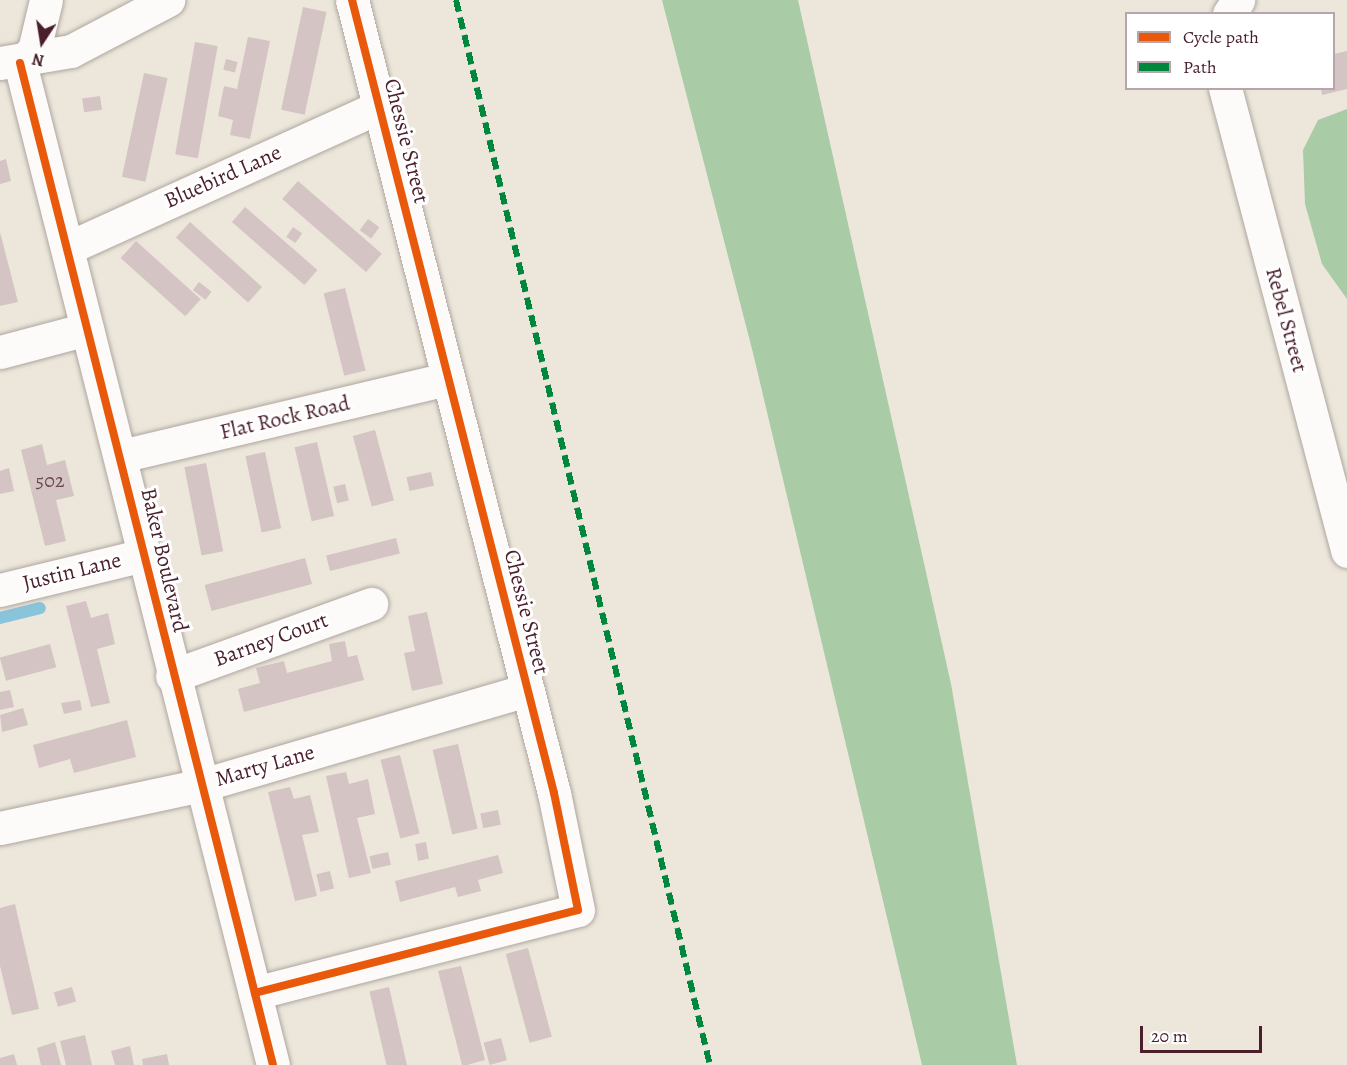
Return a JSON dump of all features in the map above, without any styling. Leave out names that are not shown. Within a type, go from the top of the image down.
[{"type":"street","points":[[10,63],[34,50],[46,0]]},
{"type":"street","points":[[10,63],[100,39],[168,0]]},
{"type":"street","name":"Chessie Street","points":[[255,993],[578,910],[527,690],[352,0]]},
{"type":"street","name":"Baker Boulevard","points":[[10,63],[68,248],[121,456],[172,676],[202,784],[273,1065]]},
{"type":"street","name":"Rebel Street","points":[[1226,90],[1347,551]]},
{"type":"street","name":"Bluebird Lane","points":[[68,248],[379,107]]},
{"type":"street","points":[[0,352],[87,329]]},
{"type":"street","name":"Flat Rock Road","points":[[121,456],[448,379]]},
{"type":"street","name":"Justin Lane","points":[[0,590],[144,555]]},
{"type":"street","name":"Barney Court","points":[[172,676],[371,604]]},
{"type":"street","name":"Marty Lane","points":[[0,828],[202,784],[527,690]]},
{"type":"green space","points":[[662,0],[798,0],[951,684],[1017,1065],[922,1065],[753,353]]},
{"type":"green space","points":[[1347,109],[1347,299],[1322,264],[1305,204],[1303,150],[1318,120]]},
{"type":"building","points":[[303,7],[326,12],[305,115],[281,110]]},
{"type":"building","points":[[248,37],[270,41],[250,139],[230,135],[233,120],[218,116],[224,86],[237,89]]},
{"type":"building","points":[[195,42],[218,46],[198,158],[175,154]]},
{"type":"building","points":[[1347,51],[1347,89],[1322,95],[1321,90],[1335,90],[1335,54]]},
{"type":"building","points":[[226,59],[238,62],[235,73],[223,70]]},
{"type":"building","points":[[144,73],[167,78],[145,182],[122,177]]},
{"type":"building","points":[[100,96],[102,110],[84,112],[82,99]]},
{"type":"building","points":[[6,159],[11,181],[0,184],[0,161]]},
{"type":"building","points":[[298,181],[382,254],[366,272],[282,199]]},
{"type":"building","points":[[245,207],[317,270],[304,285],[232,222]]},
{"type":"building","points":[[368,219],[379,227],[371,239],[360,230]]},
{"type":"building","points":[[190,222],[262,287],[248,303],[176,238]]},
{"type":"building","points":[[293,227],[302,233],[295,243],[286,237]]},
{"type":"building","points":[[0,232],[18,302],[0,306]]},
{"type":"building","points":[[136,241],[201,299],[185,316],[121,258]]},
{"type":"building","points":[[199,282],[212,292],[205,300],[193,290]]},
{"type":"building","points":[[345,288],[366,370],[344,376],[324,293]]},
{"type":"building","points":[[375,430],[394,501],[372,506],[353,436]]},
{"type":"building","points":[[317,442],[334,516],[312,521],[295,447]]},
{"type":"building","points":[[42,444],[47,465],[65,460],[74,496],[56,500],[66,541],[45,546],[21,450]]},
{"type":"building","points":[[265,452],[281,528],[262,532],[245,456]]},
{"type":"building","points":[[206,463],[223,551],[202,556],[184,467]]},
{"type":"building","points":[[9,468],[14,491],[0,494],[0,471]]},
{"type":"building","points":[[431,472],[434,486],[409,491],[407,477]]},
{"type":"building","points":[[345,484],[349,501],[337,503],[333,487]]},
{"type":"building","points":[[396,538],[400,554],[330,571],[326,555]]},
{"type":"building","points":[[305,558],[312,584],[212,611],[205,585]]},
{"type":"building","points":[[86,601],[91,618],[108,613],[115,644],[97,649],[110,703],[91,707],[66,606]]},
{"type":"building","points":[[427,612],[443,684],[412,691],[404,653],[415,651],[408,616]]},
{"type":"building","points":[[345,641],[348,657],[357,655],[364,680],[244,712],[238,689],[260,683],[256,668],[284,661],[287,673],[332,661],[329,644]]},
{"type":"building","points":[[50,644],[56,667],[6,681],[0,657]]},
{"type":"building","points":[[10,690],[14,707],[0,710],[0,692]]},
{"type":"building","points":[[80,700],[82,710],[64,714],[61,703]]},
{"type":"building","points":[[23,708],[28,725],[2,732],[0,715]]},
{"type":"building","points":[[127,720],[136,757],[74,773],[70,759],[39,768],[33,745]]},
{"type":"building","points":[[458,744],[478,829],[452,835],[433,750]]},
{"type":"building","points":[[400,755],[420,834],[400,838],[381,760]]},
{"type":"building","points":[[346,772],[349,784],[368,779],[375,814],[357,818],[371,873],[349,878],[326,776]]},
{"type":"building","points":[[290,787],[294,799],[310,795],[319,832],[302,835],[317,896],[295,901],[268,792]]},
{"type":"building","points":[[498,810],[501,825],[483,828],[480,813]]},
{"type":"building","points":[[426,842],[429,859],[418,861],[415,844]]},
{"type":"building","points":[[388,852],[391,865],[372,869],[369,856]]},
{"type":"building","points":[[498,855],[503,873],[478,880],[481,891],[458,897],[455,887],[400,902],[395,881]]},
{"type":"building","points":[[330,871],[334,889],[320,892],[316,874]]},
{"type":"building","points":[[15,904],[39,1009],[12,1015],[0,966],[0,908]]},
{"type":"building","points":[[528,948],[552,1037],[530,1043],[506,954]]},
{"type":"building","points":[[461,966],[485,1060],[467,1065],[462,1065],[438,971]]},
{"type":"building","points":[[72,987],[76,1001],[58,1007],[54,992]]},
{"type":"building","points":[[389,987],[407,1065],[386,1065],[370,991]]},
{"type":"building","points":[[85,1035],[92,1065],[66,1065],[60,1041]]},
{"type":"building","points":[[501,1038],[507,1060],[490,1065],[484,1043]]},
{"type":"building","points":[[55,1042],[61,1065],[41,1065],[37,1048]]},
{"type":"building","points":[[130,1046],[134,1065],[115,1065],[111,1051]]},
{"type":"building","points":[[14,1054],[17,1065],[0,1065],[0,1058]]},
{"type":"building","points":[[167,1054],[169,1065],[143,1065],[142,1059]]},
{"type":"waterway","points":[[0,618],[40,608]]},
{"type":"marked path","points":[[456,0],[710,1065]]},
{"type":"cycle path","points":[[255,993],[578,910],[554,793],[352,0]]},
{"type":"cycle path","points":[[20,63],[273,1065]]}]
